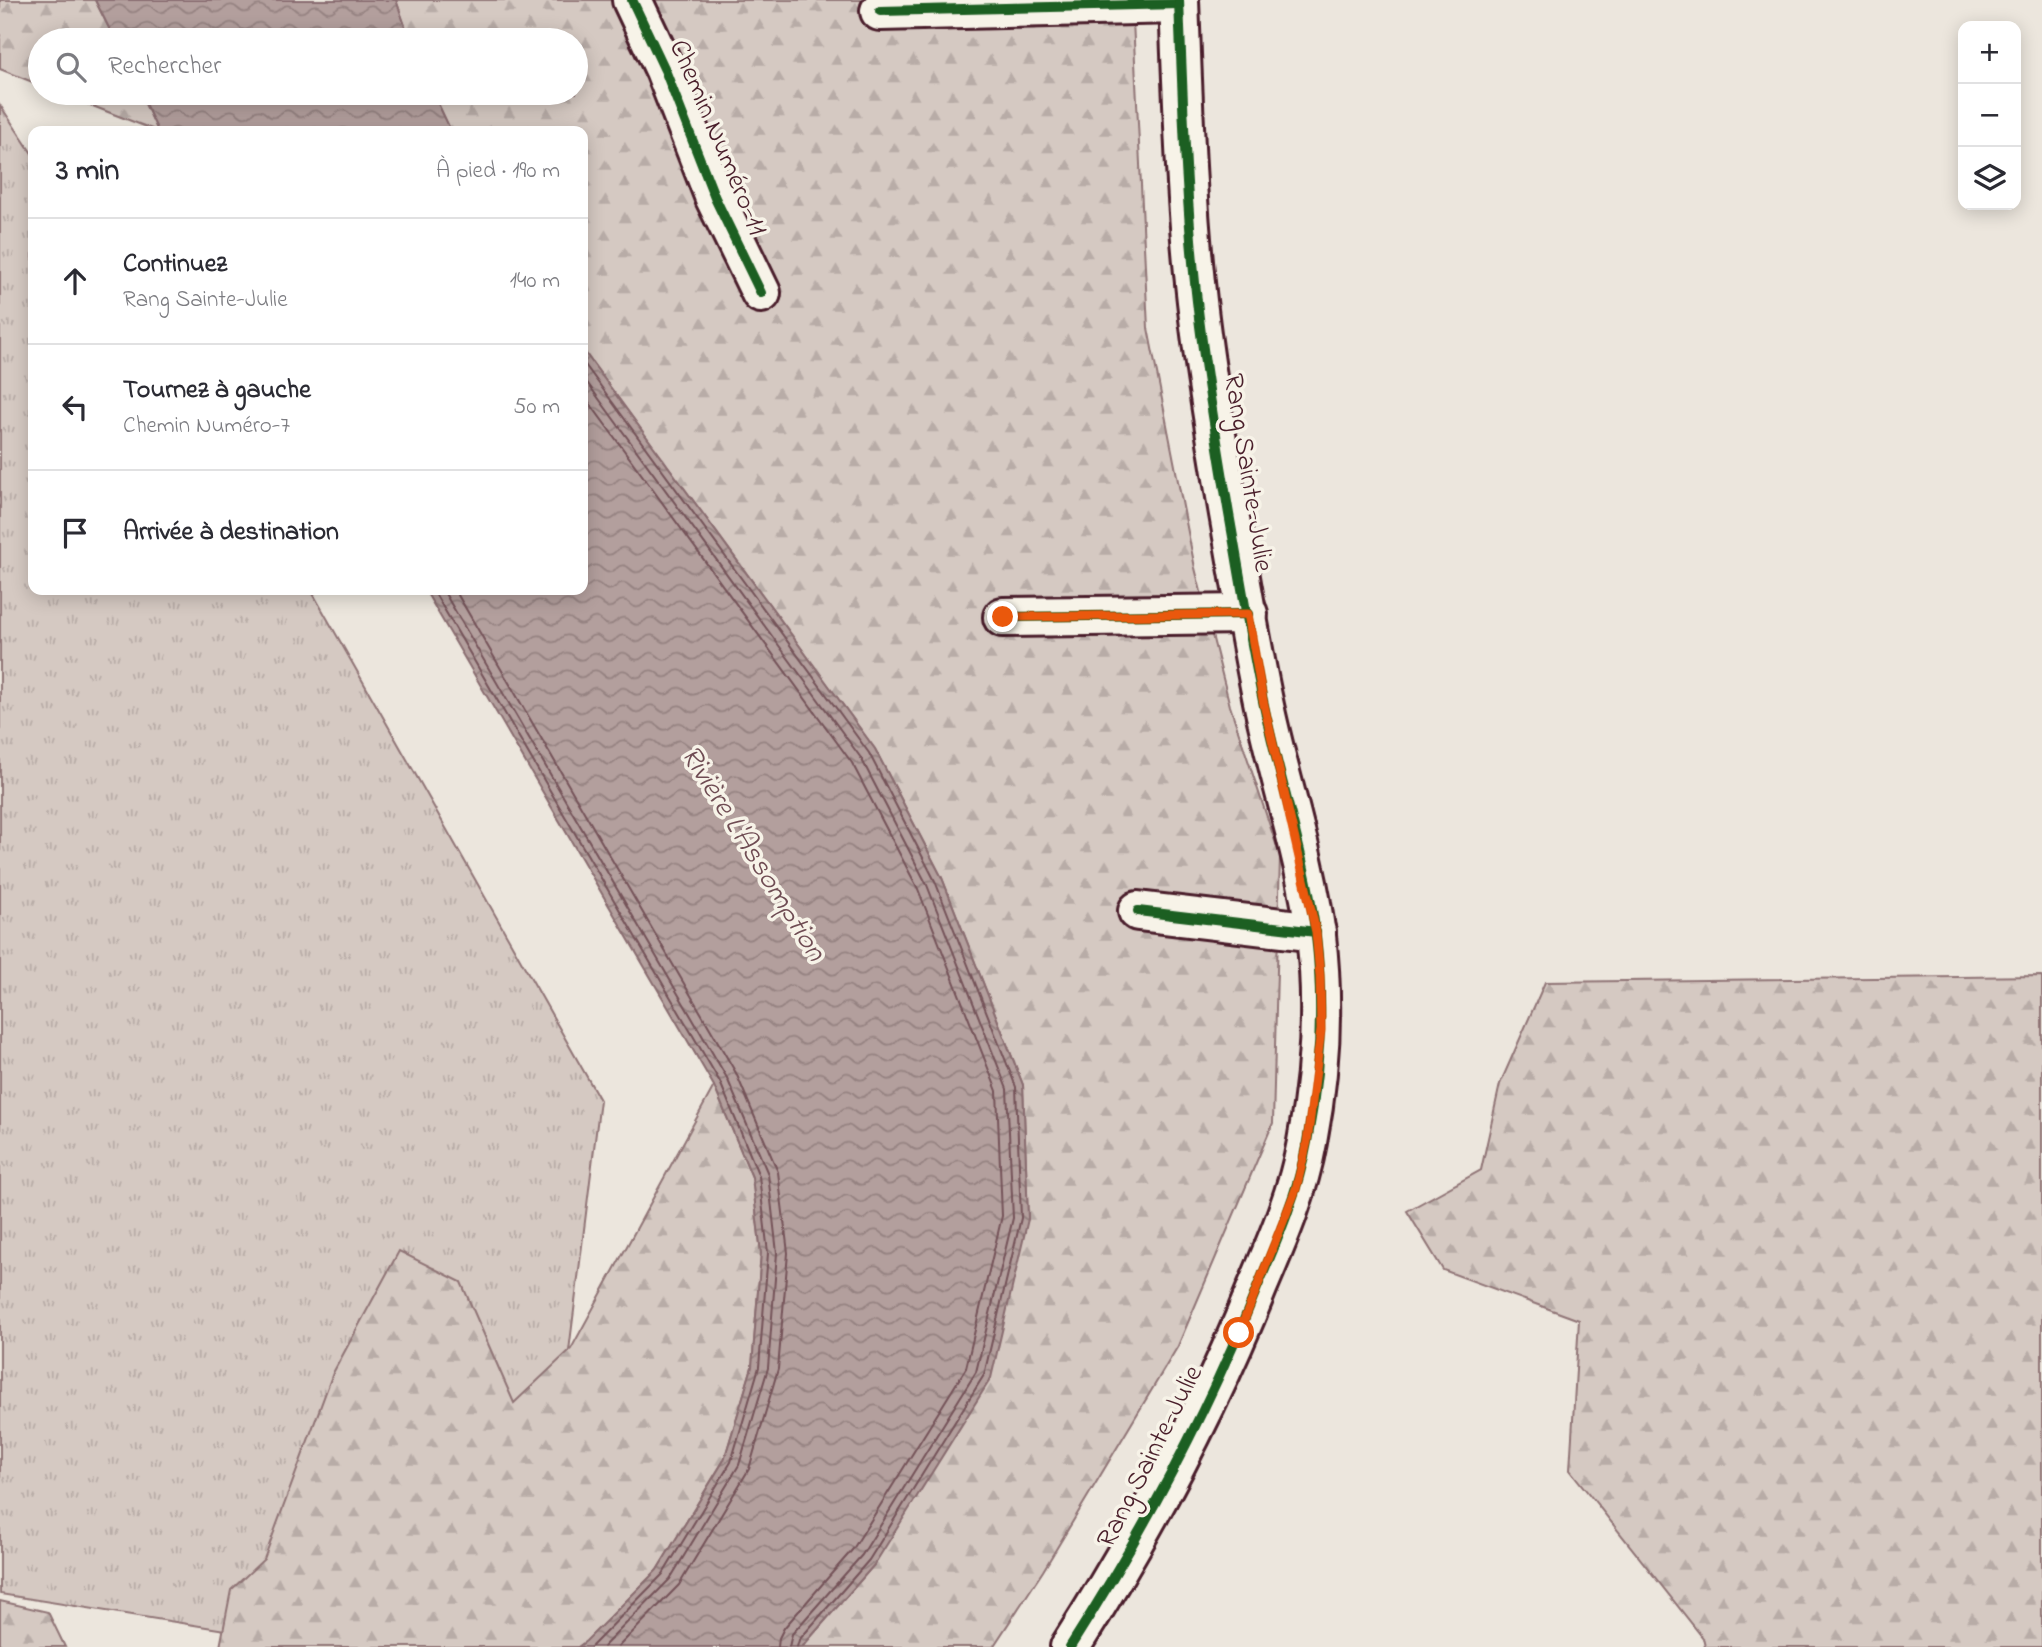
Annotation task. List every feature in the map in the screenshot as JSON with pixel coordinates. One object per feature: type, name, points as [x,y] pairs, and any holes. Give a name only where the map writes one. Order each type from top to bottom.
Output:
[{"type":"street","name":"Chemin Numéro-11","points":[[632,0],[665,70],[715,198],[761,293]]},
{"type":"street","points":[[880,11],[1179,2]]},
{"type":"street","name":"Rang Sainte-Julie","points":[[1070,1647],[1114,1578],[1239,1333],[1296,1189],[1307,1142],[1321,1030],[1316,932],[1263,700],[1219,453],[1199,316],[1179,2]]},
{"type":"street","points":[[1003,617],[1248,614]]},
{"type":"street","points":[[1138,911],[1316,932]]},
{"type":"green space","points":[[0,0],[95,0],[109,28],[28,28],[28,80],[0,69]]},
{"type":"green space","points":[[396,0],[1132,0],[1148,328],[1195,568],[1230,706],[1280,856],[1273,1123],[1178,1346],[1043,1571],[993,1647],[802,1647],[874,1565],[1028,1219],[1023,1085],[942,878],[875,749],[588,357],[588,126],[449,126],[439,105],[588,105],[588,28],[406,28]]},
{"type":"green space","points":[[0,105],[28,147],[28,595],[314,595],[600,1100],[556,1456],[281,1639],[0,1594]]},
{"type":"green space","points":[[90,105],[146,105],[156,126],[144,126]]},
{"type":"green space","points":[[2042,976],[2042,1647],[1705,1647],[1703,1638],[1570,1470],[1579,1320],[1443,1270],[1407,1211],[1481,1170],[1500,1084],[1545,982]]},
{"type":"green space","points":[[714,1086],[752,1177],[761,1253],[752,1367],[724,1460],[657,1570],[578,1647],[220,1647],[231,1590],[264,1559],[333,1373],[399,1251],[461,1282],[514,1403],[571,1349]]},
{"type":"green space","points":[[0,1601],[48,1612],[65,1647],[0,1647]]},
{"type":"water","points":[[95,0],[396,0],[406,28],[109,28]]},
{"type":"water","points":[[146,105],[439,105],[449,126],[156,126]]},
{"type":"water","name":"Rivière L'Assomption","points":[[588,357],[875,749],[942,878],[1023,1085],[1028,1219],[991,1378],[874,1565],[802,1647],[578,1647],[657,1570],[724,1460],[752,1367],[761,1253],[752,1177],[714,1086],[428,595],[588,595]]},
{"type":"cycle path","points":[[632,0],[665,70],[715,198],[761,293]]},
{"type":"cycle path","points":[[1070,1647],[1148,1517],[1195,1427],[1238,1335],[1279,1235],[1298,1180],[1318,1065],[1320,987],[1312,906],[1258,678],[1202,343],[1188,199],[1179,0]]},
{"type":"cycle path","points":[[880,11],[1179,4]]},
{"type":"cycle path","points":[[1003,617],[1248,614]]},
{"type":"cycle path","points":[[1138,911],[1316,932]]},
{"type":"route","points":[[1003,617],[1248,614],[1263,700],[1316,932],[1321,1030],[1307,1142],[1296,1189],[1239,1333]]}]
